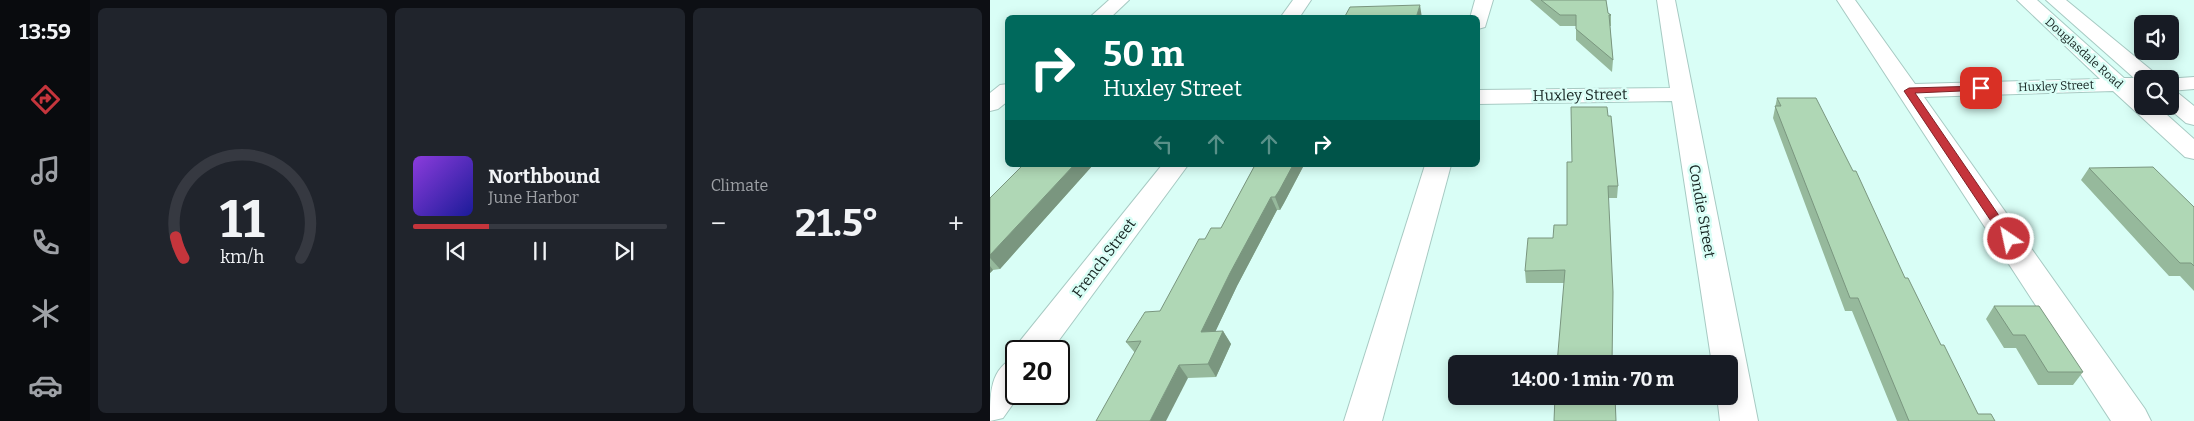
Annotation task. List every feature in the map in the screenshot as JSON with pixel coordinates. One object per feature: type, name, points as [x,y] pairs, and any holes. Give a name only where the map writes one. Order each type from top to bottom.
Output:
[{"type":"street","points":[[1102,15],[1120,0]]},
{"type":"street","points":[[1291,15],[1302,0]]},
{"type":"street","points":[[1480,15],[1484,0]]},
{"type":"street","name":"Condie Street","points":[[1666,0],[1739,421]]},
{"type":"street","points":[[1846,0],[2132,421]]},
{"type":"street","name":"Douglasdale Road","points":[[2026,0],[2134,98]]},
{"type":"street","name":"Douglasdale Road","points":[[2055,0],[2137,70]]},
{"type":"street","points":[[2179,84],[2194,83]]},
{"type":"street","name":"Huxley Street","points":[[1909,91],[2134,84]]},
{"type":"street","name":"Huxley Street","points":[[1480,97],[1682,94]]},
{"type":"street","points":[[2179,106],[2194,118]]},
{"type":"street","name":"Douglasdale Road","points":[[2153,115],[2194,152]]},
{"type":"street","name":"French Street","points":[[1040,340],[1173,167]]},
{"type":"street","points":[[1363,421],[1437,167]]},
{"type":"street","points":[[990,407],[1005,387]]},
{"type":"building","points":[[1541,0],[1606,0],[1608,13],[1611,15],[1609,15],[1613,60],[1576,29],[1576,15],[1560,15]]},
{"type":"building","points":[[1420,5],[1417,15],[1346,15],[1350,7]]},
{"type":"building","points":[[1777,98],[1816,98],[1853,171],[1856,171],[1905,278],[1908,278],[1941,345],[1944,345],[1978,414],[1991,414],[1995,421],[1909,421],[1858,298],[1850,298],[1775,106],[1781,106]]},
{"type":"building","points":[[1571,107],[1607,107],[1608,116],[1611,116],[1618,186],[1608,186],[1613,292],[1612,355],[1558,355],[1565,270],[1525,271],[1528,238],[1553,238],[1554,225],[1567,225],[1567,162],[1572,162]]},
{"type":"building","points":[[1021,167],[1072,167],[990,255],[990,198]]},
{"type":"building","points":[[1254,167],[1292,167],[1275,197],[1271,197],[1201,332],[1223,331],[1208,364],[1179,365],[1150,421],[1096,421],[1141,341],[1126,342],[1145,312],[1160,311],[1199,239],[1205,239],[1211,228],[1221,228]]},
{"type":"building","points":[[2153,167],[2194,207],[2194,266],[2191,263],[2180,263],[2089,168]]},
{"type":"building","points":[[1994,306],[2039,306],[2083,372],[2048,372],[2025,335],[2013,335]]},
{"type":"building","points":[[1555,405],[1615,405],[1616,421],[1554,421]]},
{"type":"route","points":[[1981,88],[1909,91],[2009,239]]}]
